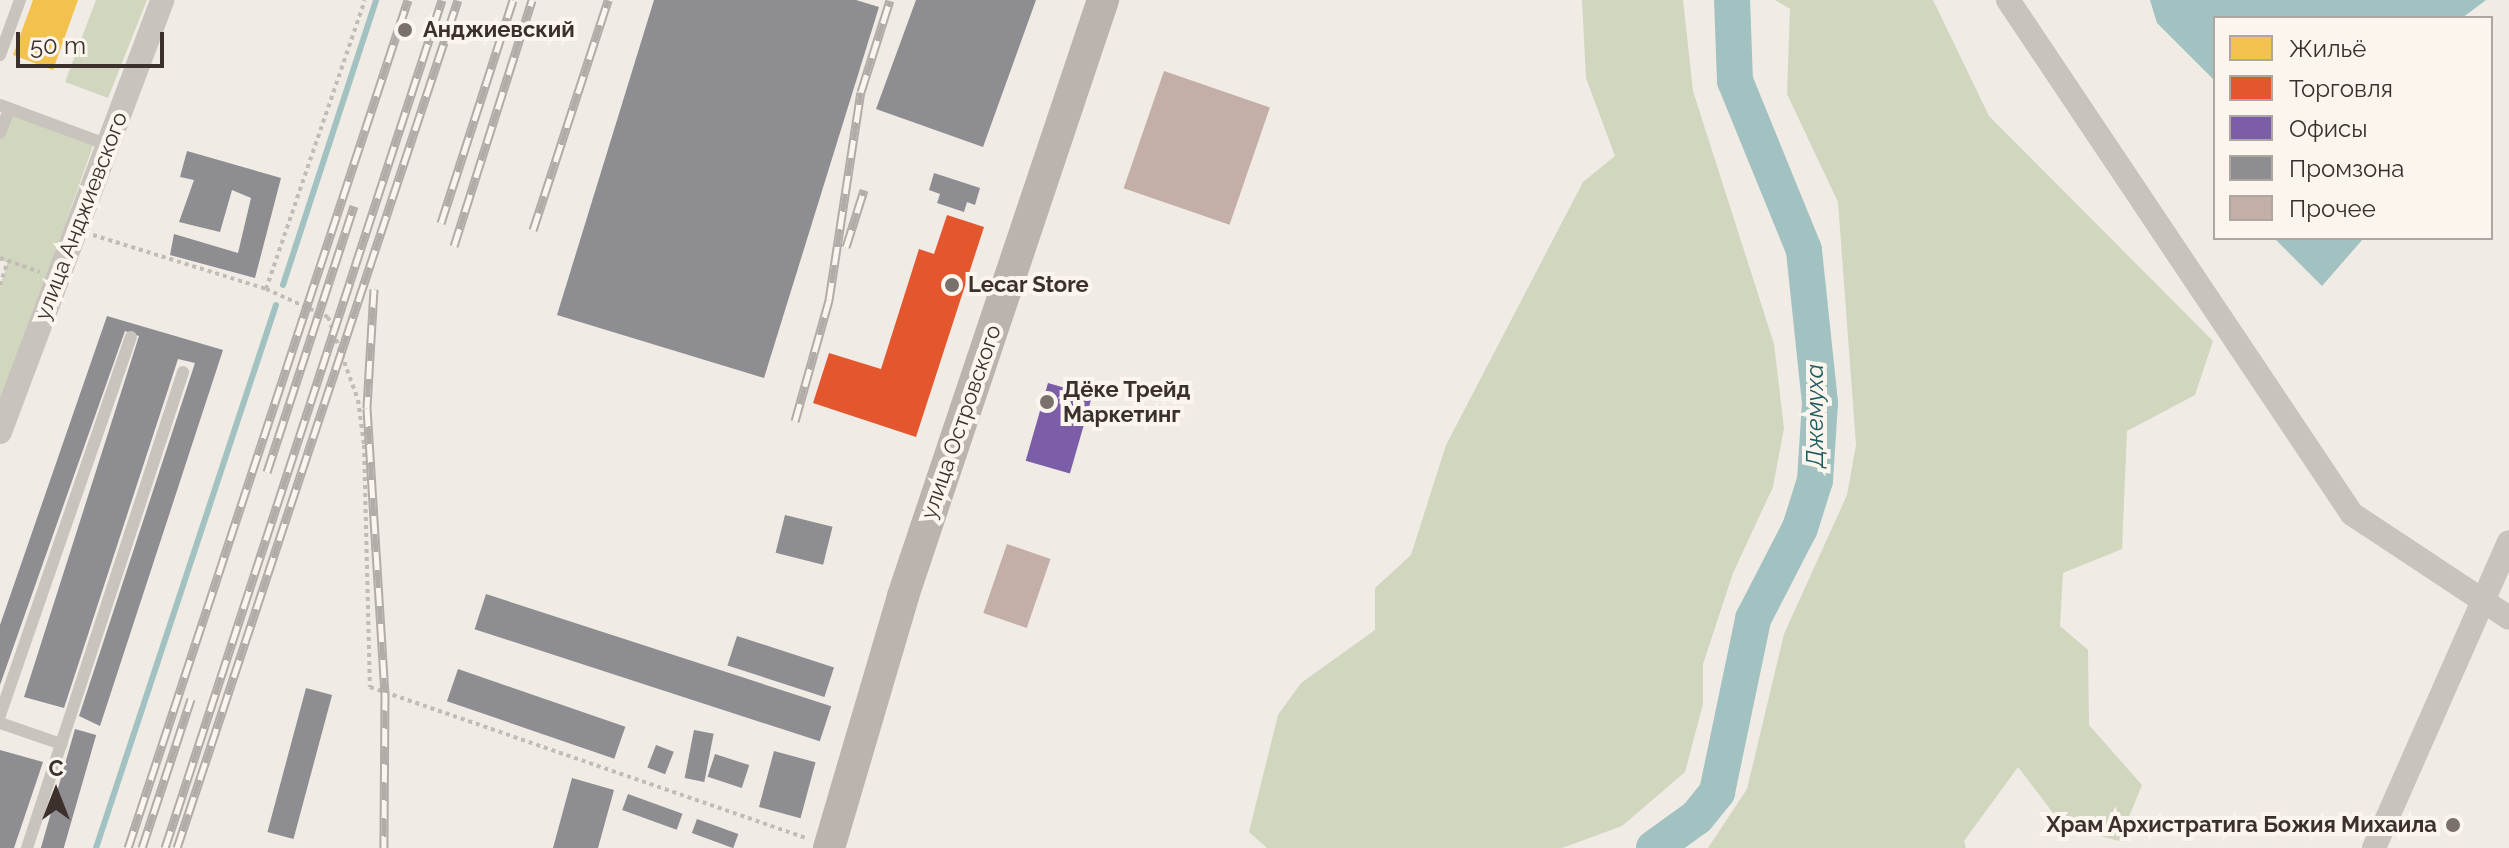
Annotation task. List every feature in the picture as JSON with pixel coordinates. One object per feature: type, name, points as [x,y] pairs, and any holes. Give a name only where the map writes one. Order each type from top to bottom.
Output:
[{"type":"street","name":"улица Анджиевского","points":[[0,432],[162,0]]},
{"type":"street","name":"улица Островского","points":[[829,847],[903,596],[1103,0]]},
{"type":"street","points":[[2008,0],[2352,514],[2509,618]]},
{"type":"street","points":[[2374,848],[2509,542]]},
{"type":"lane","points":[[0,55],[20,0]]},
{"type":"lane","points":[[0,133],[4,107],[108,145]]},
{"type":"lane","points":[[0,715],[131,337]]},
{"type":"lane","points":[[27,848],[183,372]]},
{"type":"lane","points":[[0,723],[61,744]]},
{"type":"path","points":[[266,289],[365,0]]},
{"type":"path","points":[[76,230],[266,289],[328,317],[358,400],[370,687],[829,847]]},
{"type":"path","points":[[0,258],[58,278]]},
{"type":"path","points":[[0,285],[8,261]]},
{"type":"green space","points":[[96,0],[147,0],[108,98],[65,82]]},
{"type":"green space","points":[[1582,0],[1683,0],[1693,91],[1774,344],[1784,428],[1773,487],[1733,573],[1703,664],[1703,704],[1685,772],[1622,826],[1562,848],[1267,848],[1249,832],[1278,715],[1301,683],[1375,630],[1375,588],[1411,555],[1446,445],[1583,182],[1615,156],[1586,78]]},
{"type":"green space","points":[[1775,0],[1933,0],[1989,116],[2213,341],[2195,395],[2127,431],[2122,549],[2063,573],[2060,626],[2088,650],[2089,725],[2142,785],[2119,841],[2063,826],[2018,767],[1964,841],[1966,848],[1708,848],[1747,789],[1784,634],[1847,495],[1856,445],[1838,202],[1787,94],[1790,9]]},
{"type":"green space","points":[[9,109],[95,140],[0,408],[0,285],[8,261],[0,261],[0,133]]},
{"type":"water","points":[[2150,0],[2486,0],[2465,16],[2213,16],[2213,79],[2157,23]]},
{"type":"water","points":[[2276,240],[2362,240],[2322,286]]},
{"type":"building: Жильё","points":[[33,0],[78,0],[53,70],[13,55]]},
{"type":"building: Торговля","points":[[947,215],[984,227],[916,437],[813,403],[829,353],[881,369],[919,249],[934,254]]},
{"type":"building: Офисы","points":[[1048,383],[1092,396],[1070,474],[1026,461]]},
{"type":"building: Промзона","points":[[654,0],[856,0],[879,7],[764,378],[557,315]]},
{"type":"building: Промзона","points":[[916,0],[1036,0],[983,147],[876,109]]},
{"type":"building: Промзона","points":[[187,151],[281,178],[255,278],[170,255],[174,234],[238,253],[251,198],[232,190],[220,232],[179,222],[194,180],[180,177]]},
{"type":"building: Промзона","points":[[934,173],[980,188],[975,205],[967,202],[964,212],[937,203],[940,194],[929,190]]},
{"type":"building: Промзона","points":[[107,316],[223,350],[100,726],[79,716],[195,363],[178,359],[64,708],[24,697],[139,336],[125,331],[0,685],[0,625]]},
{"type":"building: Промзона","points":[[785,515],[833,527],[823,565],[776,553]]},
{"type":"building: Промзона","points":[[486,594],[831,706],[820,741],[475,629]]},
{"type":"building: Промзона","points":[[737,636],[834,668],[824,697],[727,665]]},
{"type":"building: Промзона","points":[[458,669],[625,727],[614,759],[447,701]]},
{"type":"building: Промзона","points":[[306,688],[332,695],[294,839],[267,832]]},
{"type":"building: Промзона","points":[[75,729],[96,735],[64,848],[41,848]]},
{"type":"building: Промзона","points":[[694,730],[714,734],[704,782],[685,778]]},
{"type":"building: Промзона","points":[[656,745],[674,752],[665,774],[647,767]]},
{"type":"building: Промзона","points":[[0,750],[43,762],[14,848],[0,848]]},
{"type":"building: Промзона","points":[[774,751],[816,762],[801,818],[759,807]]},
{"type":"building: Промзона","points":[[715,754],[749,765],[742,788],[708,777]]},
{"type":"building: Промзона","points":[[572,778],[614,790],[598,848],[553,848]]},
{"type":"building: Промзона","points":[[628,794],[683,814],[677,830],[622,810]]},
{"type":"building: Промзона","points":[[697,819],[738,834],[733,848],[692,833]]},
{"type":"building: Прочее","points":[[1164,71],[1270,107],[1230,225],[1124,188]]},
{"type":"building: Прочее","points":[[1007,544],[1050,559],[1027,628],[983,613]]},
{"type":"waterway","points":[[283,285],[376,0]]},
{"type":"waterway","name":"Джемуха","points":[[1654,848],[1697,817],[1717,792],[1753,619],[1800,528],[1815,480],[1820,403],[1804,250],[1735,81],[1732,0]]},
{"type":"waterway","points":[[96,848],[276,305]]},
{"type":"railway","points":[[128,848],[408,0]]},
{"type":"railway","points":[[165,848],[442,0]]},
{"type":"railway","points":[[177,848],[458,0]]},
{"type":"railway","points":[[441,223],[513,0]]},
{"type":"railway","points":[[454,246],[532,0]]},
{"type":"railway","points":[[533,230],[608,0]]},
{"type":"railway","points":[[795,421],[829,300],[861,92],[890,0]]},
{"type":"railway","points":[[846,247],[864,190]]},
{"type":"railway","points":[[267,472],[354,206]]},
{"type":"railway","points":[[374,289],[367,408],[385,692],[384,848]]},
{"type":"railway","points":[[142,848],[191,699]]},
{"type":"place","name":"Анджиевский","points":[[405,30]]},
{"type":"place","name":"Lecar Store","points":[[952,285]]},
{"type":"place","name":"Дёке Трейд Маркетинг","points":[[1047,402]]},
{"type":"place","name":"Храм Архистратига Божия Михаила","points":[[2453,825]]}]
